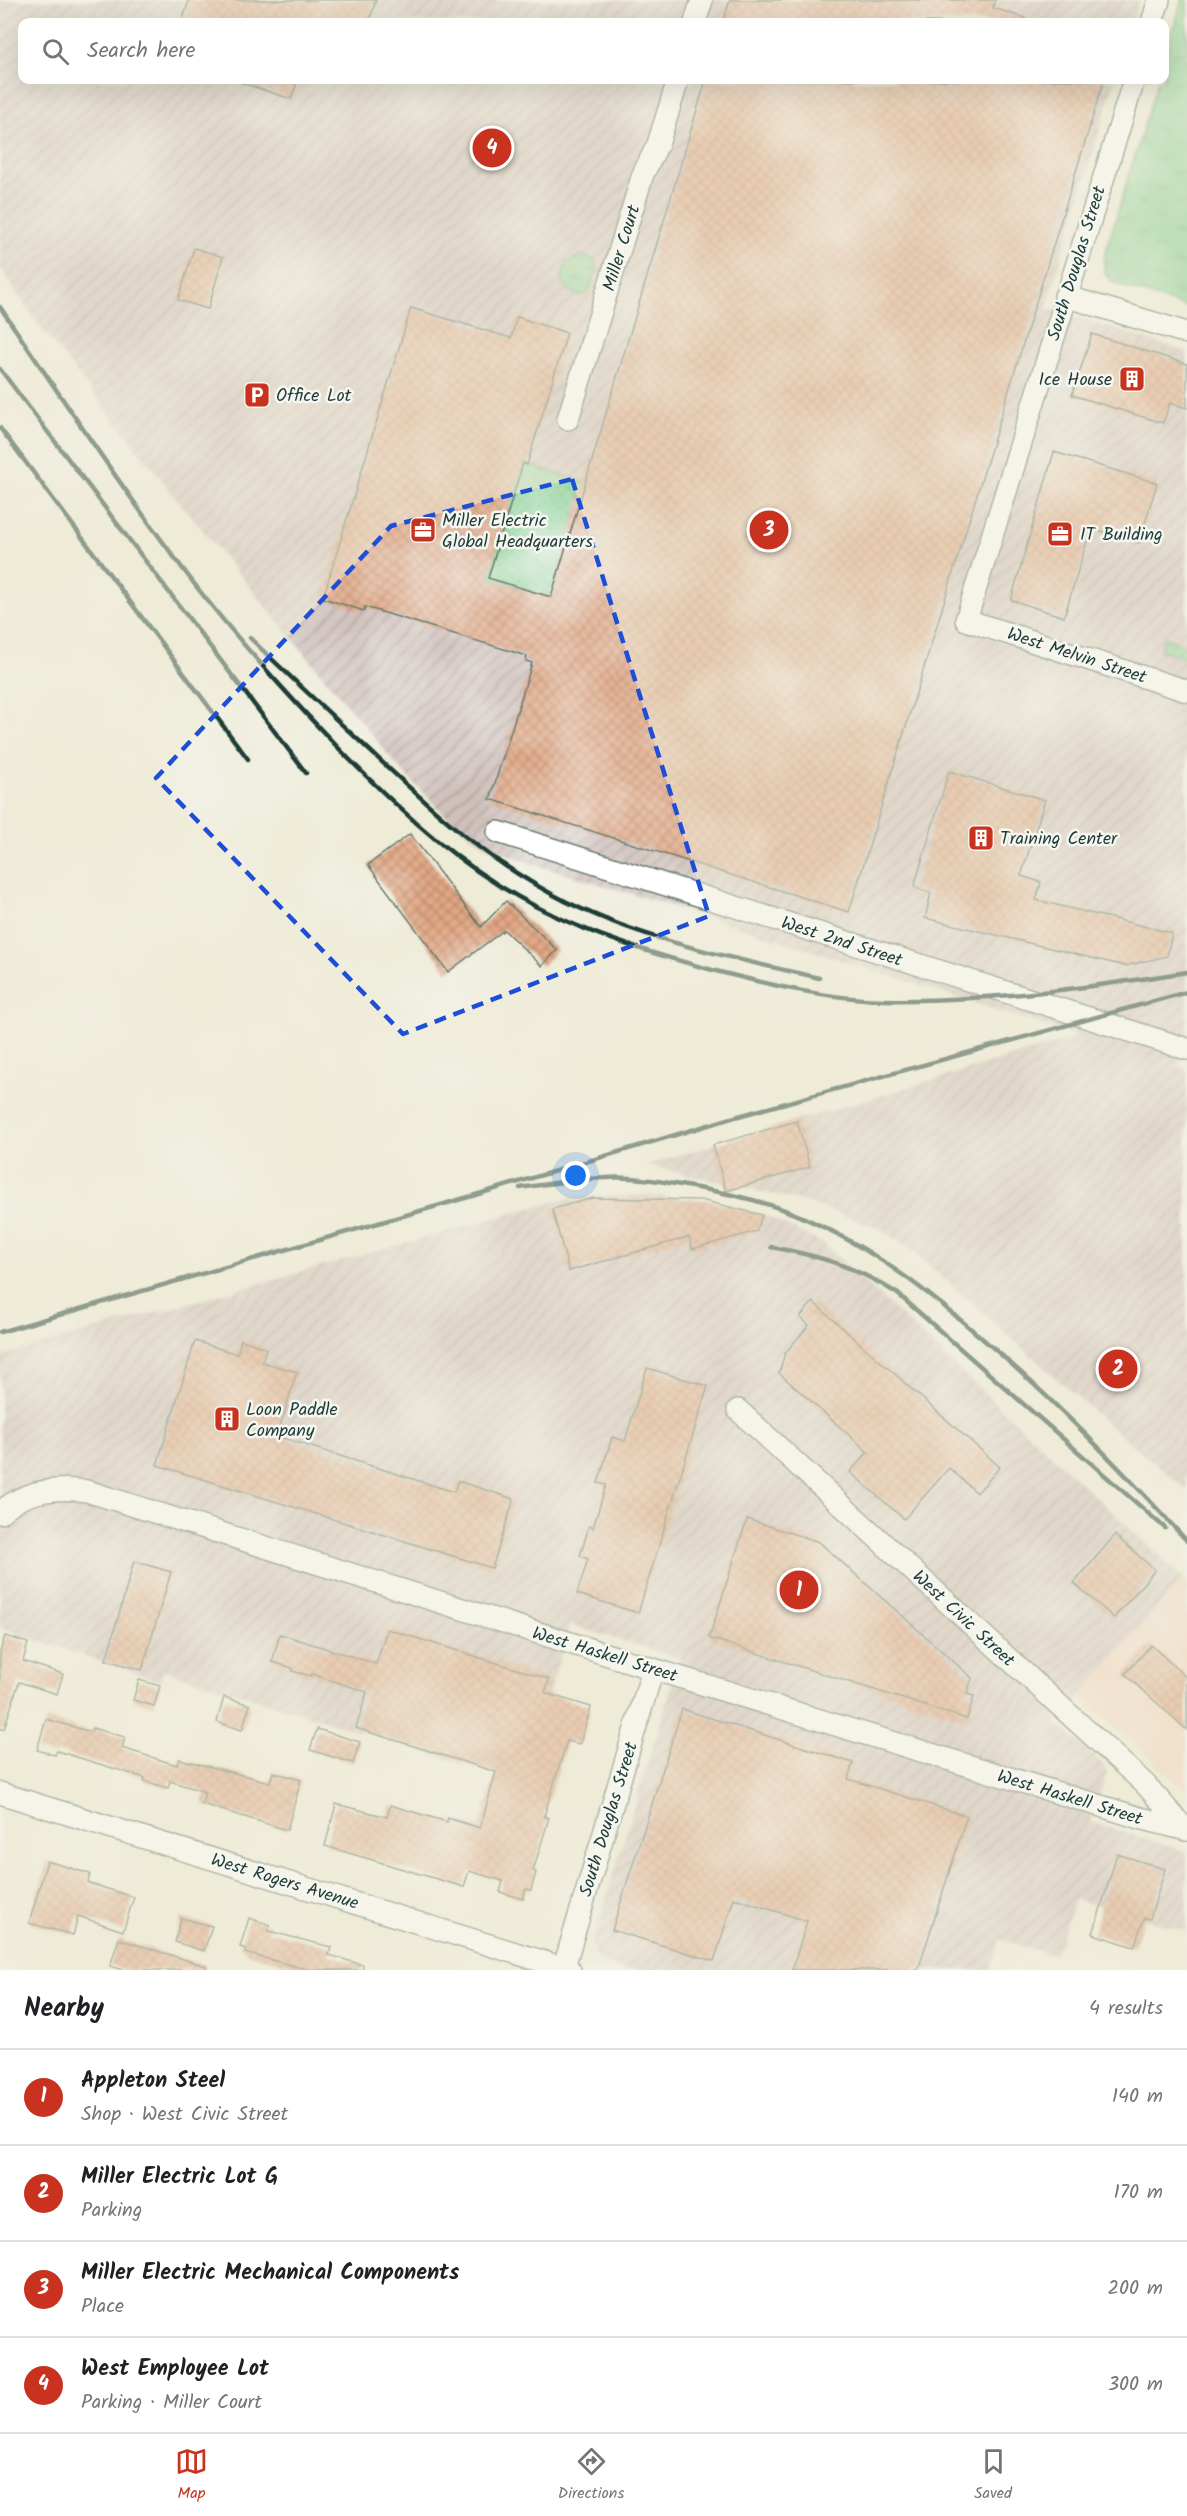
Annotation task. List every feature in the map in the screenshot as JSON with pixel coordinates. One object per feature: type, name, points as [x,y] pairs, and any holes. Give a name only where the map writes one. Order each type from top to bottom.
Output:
[{"type":"street","points":[[696,18],[702,0]]},
{"type":"street","points":[[1153,18],[1159,0]]},
{"type":"street","name":"Miller Court","points":[[568,419],[644,174],[658,144],[677,84]]},
{"type":"street","name":"South Douglas Street","points":[[966,620],[1133,84]]},
{"type":"street","points":[[1065,296],[1187,333]]},
{"type":"street","name":"West Melvin Street","points":[[966,620],[1187,691]]},
{"type":"street","name":"West 2nd Street","points":[[498,832],[1187,1050]]},
{"type":"street","name":"West Civic Street","points":[[738,1410],[1145,1784],[1186,1830]]},
{"type":"street","name":"West Haskell Street","points":[[0,1513],[24,1497],[52,1489],[87,1491],[653,1669],[1140,1818],[1186,1830]]},
{"type":"street","name":"South Douglas Street","points":[[566,1969],[653,1669]]},
{"type":"street","name":"West Rogers Avenue","points":[[0,1793],[566,1969]]},
{"type":"highlighted area","points":[[572,479],[709,916],[403,1034],[156,778],[391,526]]},
{"type":"shaded area","points":[[0,0],[1139,0],[1134,18],[18,18],[18,84],[1114,84],[1046,308],[1187,352],[1187,1035],[1178,1067],[1187,1070],[1187,1490],[1110,1426],[912,1250],[882,1230],[810,1203],[645,1165],[1079,1037],[714,919],[524,861],[488,847],[451,821],[401,770],[171,492],[35,320],[0,267]]},
{"type":"shaded area","points":[[646,1195],[711,1200],[764,1215],[823,1243],[1183,1578],[1056,1723],[1102,1763],[1107,1773],[1091,1822],[1187,1852],[1187,1932],[1075,1899],[1055,1956],[1000,1939],[990,1970],[624,1970],[608,1965],[595,1957],[592,1944],[680,1658],[570,1625],[521,1782],[164,1670],[160,1681],[0,1628],[0,1356],[570,1197]]},
{"type":"shaded area","points":[[1183,1578],[1187,1583],[1187,1792],[1079,1696]]},
{"type":"green space","points":[[1182,0],[1187,0],[1187,307],[1118,285],[1109,279],[1104,264],[1105,253],[1157,84],[1169,84],[1169,44]]},
{"type":"green space","points":[[581,255],[594,260],[597,269],[588,293],[580,296],[569,291],[561,280],[566,263]]},
{"type":"green space","points":[[523,463],[586,483],[551,597],[488,578]]},
{"type":"green space","points":[[1164,638],[1187,646],[1187,658],[1160,650]]},
{"type":"building","points":[[189,0],[376,0],[370,18],[183,18]]},
{"type":"building","points":[[730,0],[995,0],[993,8],[1025,18],[724,18]]},
{"type":"building","points":[[245,84],[297,84],[291,99]]},
{"type":"building","points":[[705,84],[1103,84],[849,912],[490,799],[532,663],[526,661],[527,656],[365,607],[364,611],[323,598],[411,308],[511,338],[517,317],[567,333],[527,465],[523,463],[488,578],[551,597]]},
{"type":"building","points":[[194,248],[223,257],[208,309],[178,300]]},
{"type":"building","name":"Ice House","points":[[1092,334],[1187,364],[1187,408],[1170,403],[1163,423],[1072,395]]},
{"type":"building","name":"IT Building","points":[[1054,452],[1157,483],[1139,543],[1091,528],[1064,617],[1011,600]]},
{"type":"building","name":"Training Center","points":[[949,771],[1045,800],[1021,876],[1041,882],[1036,900],[1172,933],[1167,956],[1125,966],[925,918],[931,893],[914,887]]},
{"type":"building","points":[[410,834],[481,927],[506,901],[557,950],[542,966],[504,930],[448,972],[368,865]]},
{"type":"building","points":[[797,1121],[810,1167],[726,1191],[713,1145]]},
{"type":"building","points":[[593,1198],[701,1200],[762,1215],[757,1231],[692,1249],[689,1237],[569,1271],[552,1209]]},
{"type":"building","points":[[813,1302],[1000,1467],[977,1493],[949,1468],[904,1519],[850,1472],[868,1452],[779,1373],[785,1353],[809,1325],[800,1317]]},
{"type":"building","points":[[241,1340],[266,1348],[262,1362],[297,1372],[277,1436],[454,1492],[458,1481],[514,1499],[492,1568],[157,1465],[195,1341],[237,1354]]},
{"type":"building","points":[[647,1368],[708,1386],[638,1613],[577,1594],[588,1559],[580,1556],[589,1526],[593,1528],[606,1485],[598,1483],[612,1437],[625,1441]]},
{"type":"building","points":[[747,1519],[819,1542],[972,1678],[967,1694],[974,1696],[967,1719],[709,1638]]},
{"type":"building","points":[[1115,1535],[1155,1570],[1114,1618],[1074,1583]]},
{"type":"building","points":[[134,1561],[171,1572],[142,1670],[106,1660]]},
{"type":"building","points":[[387,1629],[549,1679],[545,1693],[591,1707],[580,1744],[567,1741],[544,1816],[549,1818],[533,1871],[536,1872],[531,1890],[526,1889],[523,1899],[500,1892],[503,1881],[469,1871],[464,1887],[325,1846],[336,1804],[387,1817],[390,1805],[447,1822],[448,1818],[480,1828],[496,1772],[356,1728],[367,1692],[312,1674],[311,1676],[292,1671],[293,1668],[272,1662],[280,1634],[376,1664]]},
{"type":"building","points":[[5,1636],[28,1643],[23,1661],[63,1674],[57,1694],[19,1682],[4,1729],[0,1729],[0,1652]]},
{"type":"building","points":[[1151,1645],[1187,1678],[1187,1730],[1125,1674]]},
{"type":"building","points":[[139,1680],[160,1686],[154,1706],[133,1700]]},
{"type":"building","points":[[224,1697],[250,1705],[242,1730],[217,1722]]},
{"type":"building","points":[[682,1709],[853,1763],[848,1779],[967,1816],[918,1970],[792,1970],[807,1921],[734,1898],[714,1961],[612,1930]]},
{"type":"building","points":[[46,1719],[91,1732],[92,1728],[125,1737],[122,1748],[177,1765],[179,1759],[270,1782],[273,1772],[301,1780],[287,1830],[202,1804],[205,1792],[170,1781],[168,1788],[144,1781],[145,1778],[57,1751],[55,1755],[37,1750]]},
{"type":"building","points":[[317,1729],[360,1742],[353,1763],[310,1750]]},
{"type":"building","points":[[1117,1854],[1165,1869],[1150,1919],[1144,1918],[1134,1947],[1093,1934]]},
{"type":"building","points":[[47,1861],[90,1874],[88,1883],[134,1897],[123,1931],[78,1916],[73,1935],[29,1923]]},
{"type":"building","points":[[181,1918],[212,1926],[204,1951],[175,1942]]},
{"type":"building","points":[[249,1918],[270,1925],[268,1931],[331,1947],[329,1955],[363,1965],[363,1970],[309,1970],[245,1953],[246,1949],[240,1947]]},
{"type":"building","points":[[119,1939],[206,1966],[205,1970],[124,1970],[110,1966]]},
{"type":"railway","points":[[0,307],[159,537],[242,643],[349,759],[414,821],[484,875],[535,906],[601,935],[647,951],[757,981],[841,997],[884,1000],[960,999],[1074,988],[1187,972]]},
{"type":"railway","points":[[0,369],[306,773]]},
{"type":"railway","points":[[0,428],[248,759]]},
{"type":"railway","points":[[250,638],[414,792],[460,832],[510,869],[538,886],[567,902],[628,928],[690,947],[819,978]]},
{"type":"railway","points":[[0,1332],[472,1196],[735,1117],[1187,992]]},
{"type":"railway","points":[[520,1188],[594,1179],[625,1178],[656,1181],[757,1201],[807,1219],[833,1232],[859,1246],[908,1279],[1005,1358],[1085,1434],[1187,1541]]},
{"type":"railway","points":[[771,1247],[837,1263],[867,1276],[898,1294],[1165,1528]]},
{"type":"place","name":"West Employee Lot","points":[[492,148]]},
{"type":"place","name":"Ice House","points":[[1132,379]]},
{"type":"place","name":"Office Lot","points":[[257,395]]},
{"type":"place","name":"Miller Electric Global Headquarters","points":[[423,530]]},
{"type":"place","name":"Miller Electric Mechanical Components","points":[[769,530]]},
{"type":"place","name":"IT Building","points":[[1060,534]]},
{"type":"place","name":"Training Center","points":[[981,838]]},
{"type":"place","name":"Miller Electric Lot G","points":[[1118,1369]]},
{"type":"place","name":"Loon Paddle Company","points":[[227,1419]]},
{"type":"place","name":"Appleton Steel","points":[[799,1590]]}]
